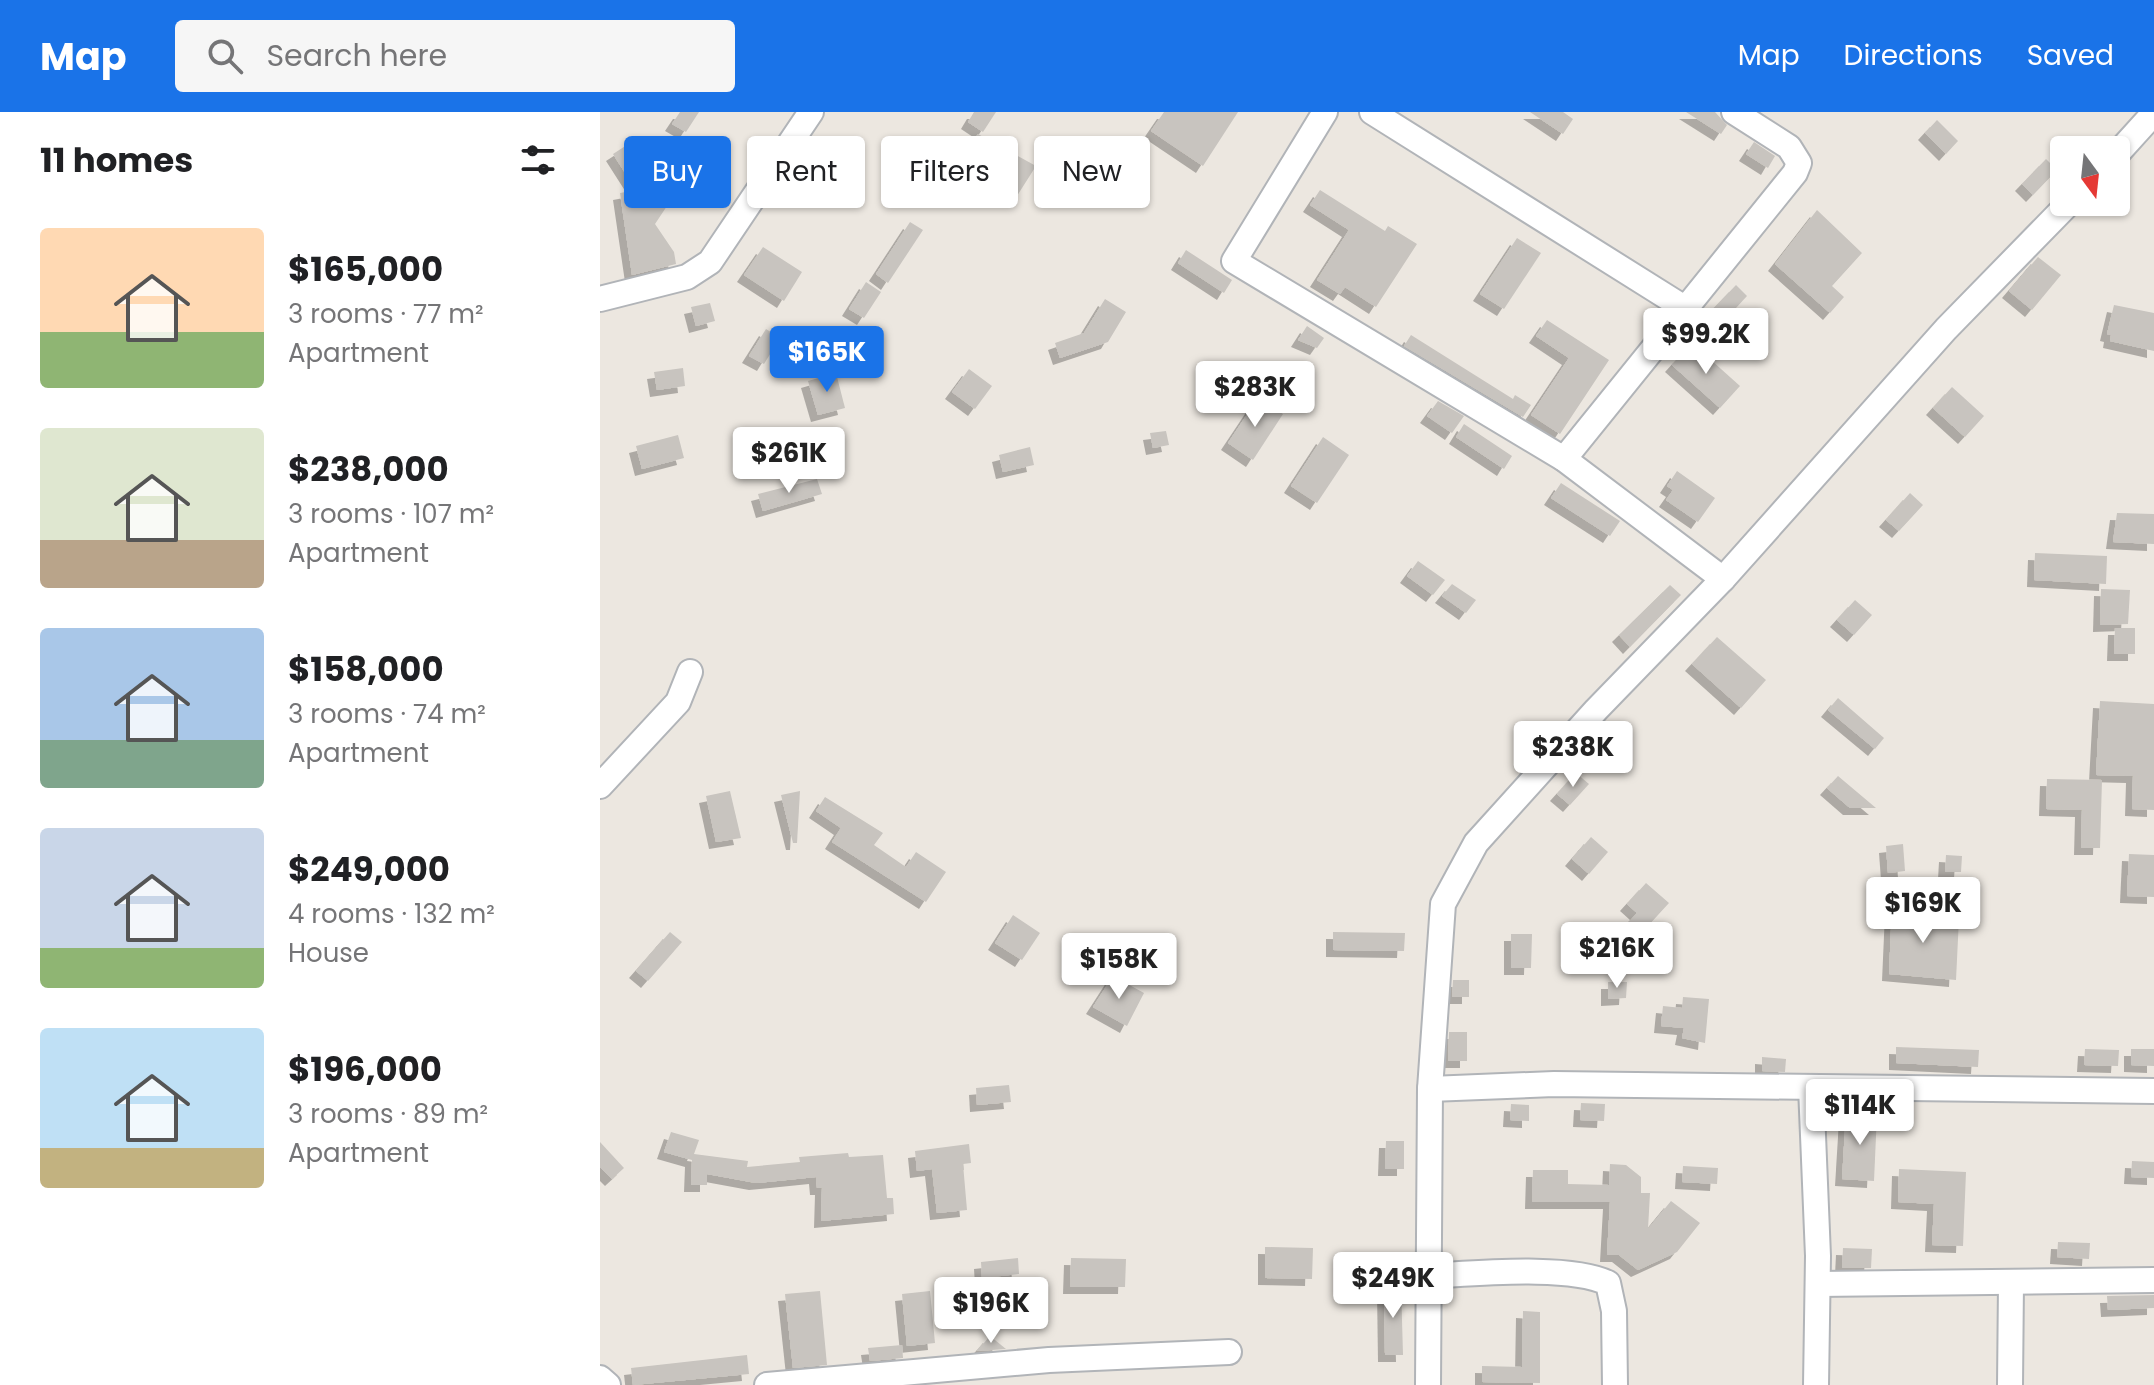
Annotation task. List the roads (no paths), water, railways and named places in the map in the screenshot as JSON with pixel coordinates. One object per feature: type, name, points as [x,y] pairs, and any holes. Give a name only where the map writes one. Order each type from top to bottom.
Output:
[{"type":"street","points":[[600,299],[687,277],[710,262],[811,112]]},
{"type":"street","points":[[1325,112],[1234,261],[1564,459],[1723,579]]},
{"type":"street","points":[[1372,112],[1686,309]]},
{"type":"street","points":[[1564,459],[1795,173],[1799,163],[1789,147],[1734,112]]},
{"type":"street","points":[[2130,140],[2154,113]]},
{"type":"street","points":[[1428,1385],[1430,1089],[1443,904],[1476,843],[1596,710],[1723,579],[1946,329],[2056,216]]},
{"type":"street","points":[[600,786],[678,702],[690,672]]},
{"type":"street","points":[[1430,1089],[1554,1084],[2154,1091]]},
{"type":"street","points":[[1811,1087],[1818,1284],[1816,1385]]},
{"type":"street","points":[[1427,1276],[1561,1273],[1595,1277],[1608,1283],[1614,1311],[1615,1385]]},
{"type":"street","points":[[1818,1284],[2154,1280]]},
{"type":"street","points":[[2010,1385],[2011,1283]]},
{"type":"street","points":[[767,1385],[1049,1360],[1229,1352]]},
{"type":"street","points":[[600,1378],[608,1385]]}]
